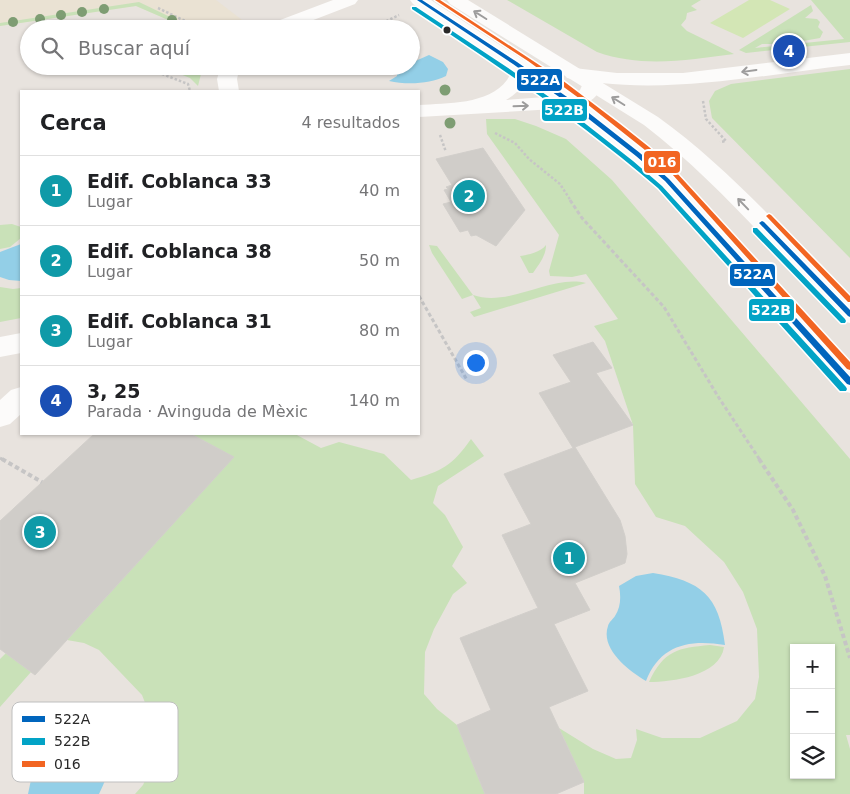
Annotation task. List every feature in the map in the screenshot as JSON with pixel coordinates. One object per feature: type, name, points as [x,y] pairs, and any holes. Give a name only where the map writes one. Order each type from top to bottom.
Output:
[{"type":"main road","points":[[297,20],[349,0]]},
{"type":"main road","points":[[420,0],[522,66],[636,152],[667,180],[850,382]]},
{"type":"main road","points":[[456,0],[651,121],[678,141],[727,188],[850,314]]},
{"type":"main road","points":[[574,74],[618,79],[683,79],[850,59]]},
{"type":"main road","points":[[465,107],[494,98],[511,88],[520,78],[522,66]]},
{"type":"main road","points":[[228,75],[229,90]]},
{"type":"main road","points":[[420,111],[572,102],[591,91],[592,84]]},
{"type":"main road","points":[[0,347],[20,343]]},
{"type":"main road","points":[[0,416],[20,399]]},
{"type":"path","points":[[158,8],[183,20]]},
{"type":"path","points":[[164,75],[188,84],[190,90]]},
{"type":"path","points":[[465,107],[472,127],[489,130],[514,143],[529,159],[560,184],[582,218],[664,307],[719,398],[792,510],[825,576],[850,658]]},
{"type":"path","points":[[420,298],[468,380]]},
{"type":"path","points":[[0,458],[42,482]]},
{"type":"shaded area","points":[[0,0],[216,0],[242,20],[168,20],[136,6],[41,20],[20,20],[20,23],[0,26]]},
{"type":"green space","points":[[507,0],[701,0],[691,6],[697,10],[687,13],[686,19],[681,25],[687,31],[734,54],[665,61],[631,60],[614,57],[597,52]]},
{"type":"green space","points":[[749,0],[770,0],[790,9],[743,38],[710,23]]},
{"type":"green space","points":[[811,0],[850,0],[850,42],[746,53],[739,50],[811,5],[813,11],[805,18],[817,19],[820,22],[818,27],[823,32],[820,38],[786,44],[762,44],[755,48],[844,39]]},
{"type":"green space","points":[[139,2],[176,20],[168,20],[136,6],[41,20],[20,20],[20,23],[0,26],[0,23]]},
{"type":"green space","points":[[850,69],[850,258],[712,118],[709,101],[715,91],[731,84]]},
{"type":"green space","points":[[182,75],[201,75],[198,86],[190,78]]},
{"type":"green space","points":[[486,119],[515,119],[566,139],[612,180],[850,459],[850,735],[846,735],[850,749],[850,794],[584,794],[584,782],[559,728],[593,749],[616,759],[631,758],[637,740],[636,729],[662,738],[700,738],[737,721],[755,699],[759,677],[757,629],[743,592],[724,562],[685,526],[656,517],[635,484],[633,425],[605,341],[594,326],[618,319],[586,274],[572,277],[550,276],[549,271],[559,235],[487,134]]},
{"type":"green space","points":[[12,224],[20,227],[20,239],[10,247],[0,249],[0,225]]},
{"type":"green space","points":[[429,245],[437,246],[473,295],[462,299],[432,253]]},
{"type":"green space","points":[[546,245],[545,253],[540,263],[533,273],[529,273],[520,256],[538,251]]},
{"type":"green space","points":[[573,281],[586,283],[474,317],[470,312],[481,308],[473,295],[487,298],[501,297],[559,283]]},
{"type":"green space","points":[[0,287],[20,288],[20,318],[0,322]]},
{"type":"green space","points":[[193,435],[297,435],[321,448],[339,442],[384,454],[411,480],[431,474],[446,466],[458,456],[471,439],[484,456],[438,486],[433,503],[445,515],[463,547],[452,566],[467,583],[453,594],[434,629],[425,652],[424,694],[437,709],[457,725],[485,794],[135,794],[144,782],[178,782],[178,702],[145,702],[142,695],[99,650],[84,643],[67,640],[233,457]]},
{"type":"green space","points":[[710,645],[724,647],[721,657],[705,671],[682,679],[649,682],[660,663],[666,657],[681,650]]},
{"type":"green space","points":[[6,653],[31,672],[0,707],[0,659]]},
{"type":"water","points":[[429,55],[443,62],[448,69],[446,76],[433,81],[418,83],[389,81],[397,75],[420,75],[420,59]]},
{"type":"water","points":[[20,244],[20,281],[0,277],[0,252]]},
{"type":"water","points":[[653,573],[684,581],[705,593],[718,614],[725,645],[699,643],[677,647],[659,659],[646,681],[624,665],[612,651],[607,635],[609,625],[617,613],[619,605],[619,586],[636,576]]},
{"type":"water","points":[[31,782],[104,782],[99,794],[28,794]]},
{"type":"building","points":[[483,148],[525,210],[496,246],[476,235],[471,236],[468,230],[460,232],[443,204],[451,202],[444,190],[452,185],[436,159]]},
{"type":"building","points":[[593,342],[612,368],[596,373],[633,425],[575,447],[620,520],[625,536],[627,554],[625,563],[575,583],[590,610],[554,624],[588,691],[549,707],[584,782],[556,794],[485,794],[457,725],[491,710],[460,638],[538,608],[502,535],[531,524],[504,474],[573,448],[539,393],[571,382],[553,355]]},
{"type":"building","points":[[93,435],[193,435],[234,457],[35,675],[0,649],[0,521]]},
{"type":"transit line","name":"522A","points":[[419,0],[578,107],[667,180],[850,382]]},
{"type":"transit line","name":"016","points":[[437,0],[560,81],[647,149],[674,173],[850,367]]},
{"type":"transit line","name":"522B","points":[[414,8],[571,115],[660,187],[843,389]]},
{"type":"transit line","name":"016","points":[[769,216],[850,300]]},
{"type":"transit line","name":"522A","points":[[762,223],[850,314]]},
{"type":"transit line","name":"522B","points":[[755,230],[843,321]]},
{"type":"place","name":"3, 25","points":[[789,51]]},
{"type":"place","name":"Edif. Coblanca 38","points":[[469,196]]},
{"type":"place","name":"Edif. Coblanca 31","points":[[40,532]]},
{"type":"place","name":"Edif. Coblanca 33","points":[[569,558]]}]
